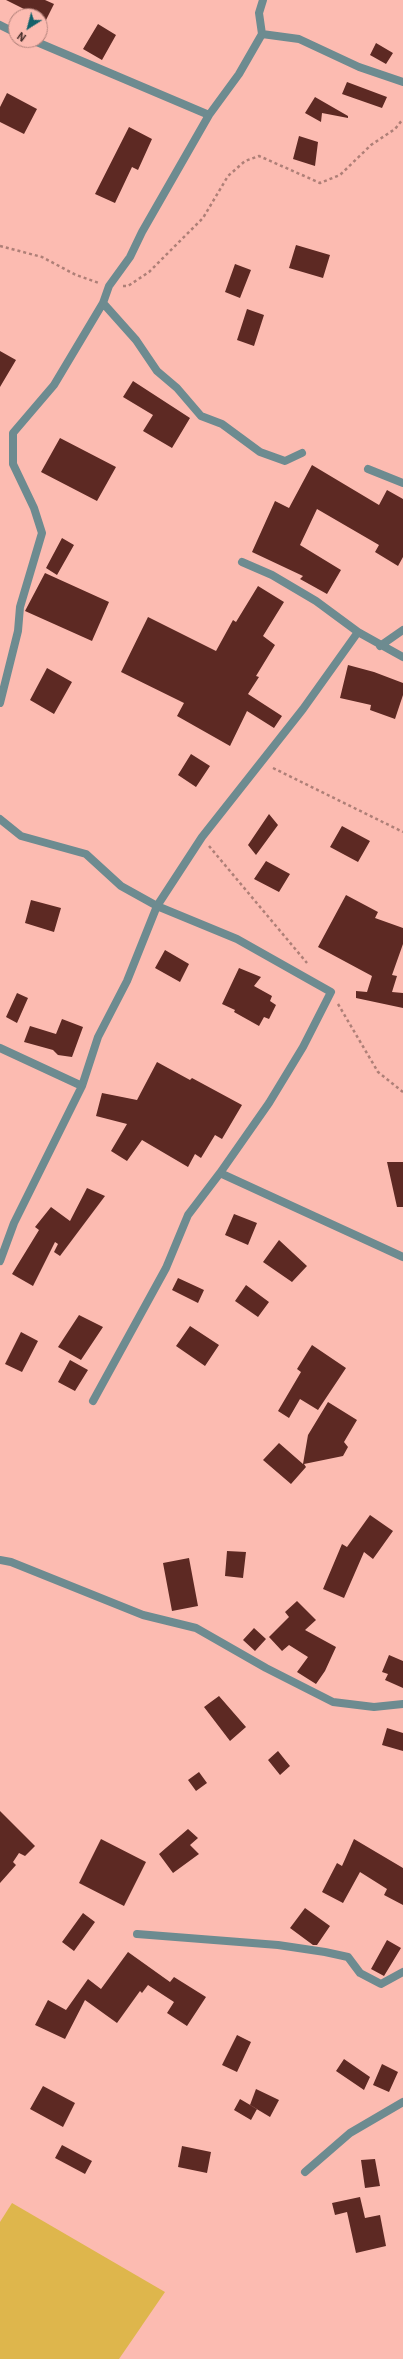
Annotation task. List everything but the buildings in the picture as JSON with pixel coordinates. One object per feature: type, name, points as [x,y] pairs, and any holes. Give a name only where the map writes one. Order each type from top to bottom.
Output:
[{"type":"street","points":[[0,703],[18,631],[20,607],[42,533],[34,508],[13,464],[13,432],[54,385],[103,303],[110,286],[130,257],[142,232],[209,115],[239,74],[262,34],[259,13],[263,0]]},
{"type":"street","points":[[262,34],[299,39],[359,67],[403,82]]},
{"type":"street","points":[[48,47],[209,115]]},
{"type":"street","points":[[103,303],[136,340],[157,371],[177,388],[201,416],[222,424],[260,452],[285,461],[302,453]]},
{"type":"street","points":[[368,469],[403,483]]},
{"type":"street","points":[[242,562],[272,575],[316,601],[358,632],[380,646],[403,657]]},
{"type":"street","points":[[380,646],[403,630]]},
{"type":"street","points":[[0,1262],[14,1223],[82,1086],[98,1037],[127,981],[157,906],[202,837],[259,762],[303,709],[358,632]]},
{"type":"street","points":[[0,819],[21,836],[86,854],[121,886],[157,906],[237,939],[331,992],[303,1047],[269,1103],[188,1215],[166,1268],[93,1401]]},
{"type":"street","points":[[0,1048],[82,1086]]},
{"type":"street","points":[[220,1172],[403,1257]]},
{"type":"street","points":[[0,1560],[11,1562],[143,1615],[196,1628],[266,1668],[333,1702],[374,1707],[403,1704]]},
{"type":"street","points":[[137,1934],[278,1945],[325,1952],[348,1957],[360,1973],[381,1984],[403,1972]]},
{"type":"street","points":[[305,2172],[350,2133],[403,2102]]},
{"type":"path","points":[[0,246],[42,257],[76,275],[110,286],[128,286],[149,272],[203,218],[228,176],[245,161],[258,156],[320,183],[340,176],[371,145],[395,129],[403,119]]},
{"type":"path","points":[[259,762],[282,771],[403,832]]},
{"type":"shaded area","points":[[12,2203],[165,2292],[119,2359],[0,2359],[0,2222]]}]
